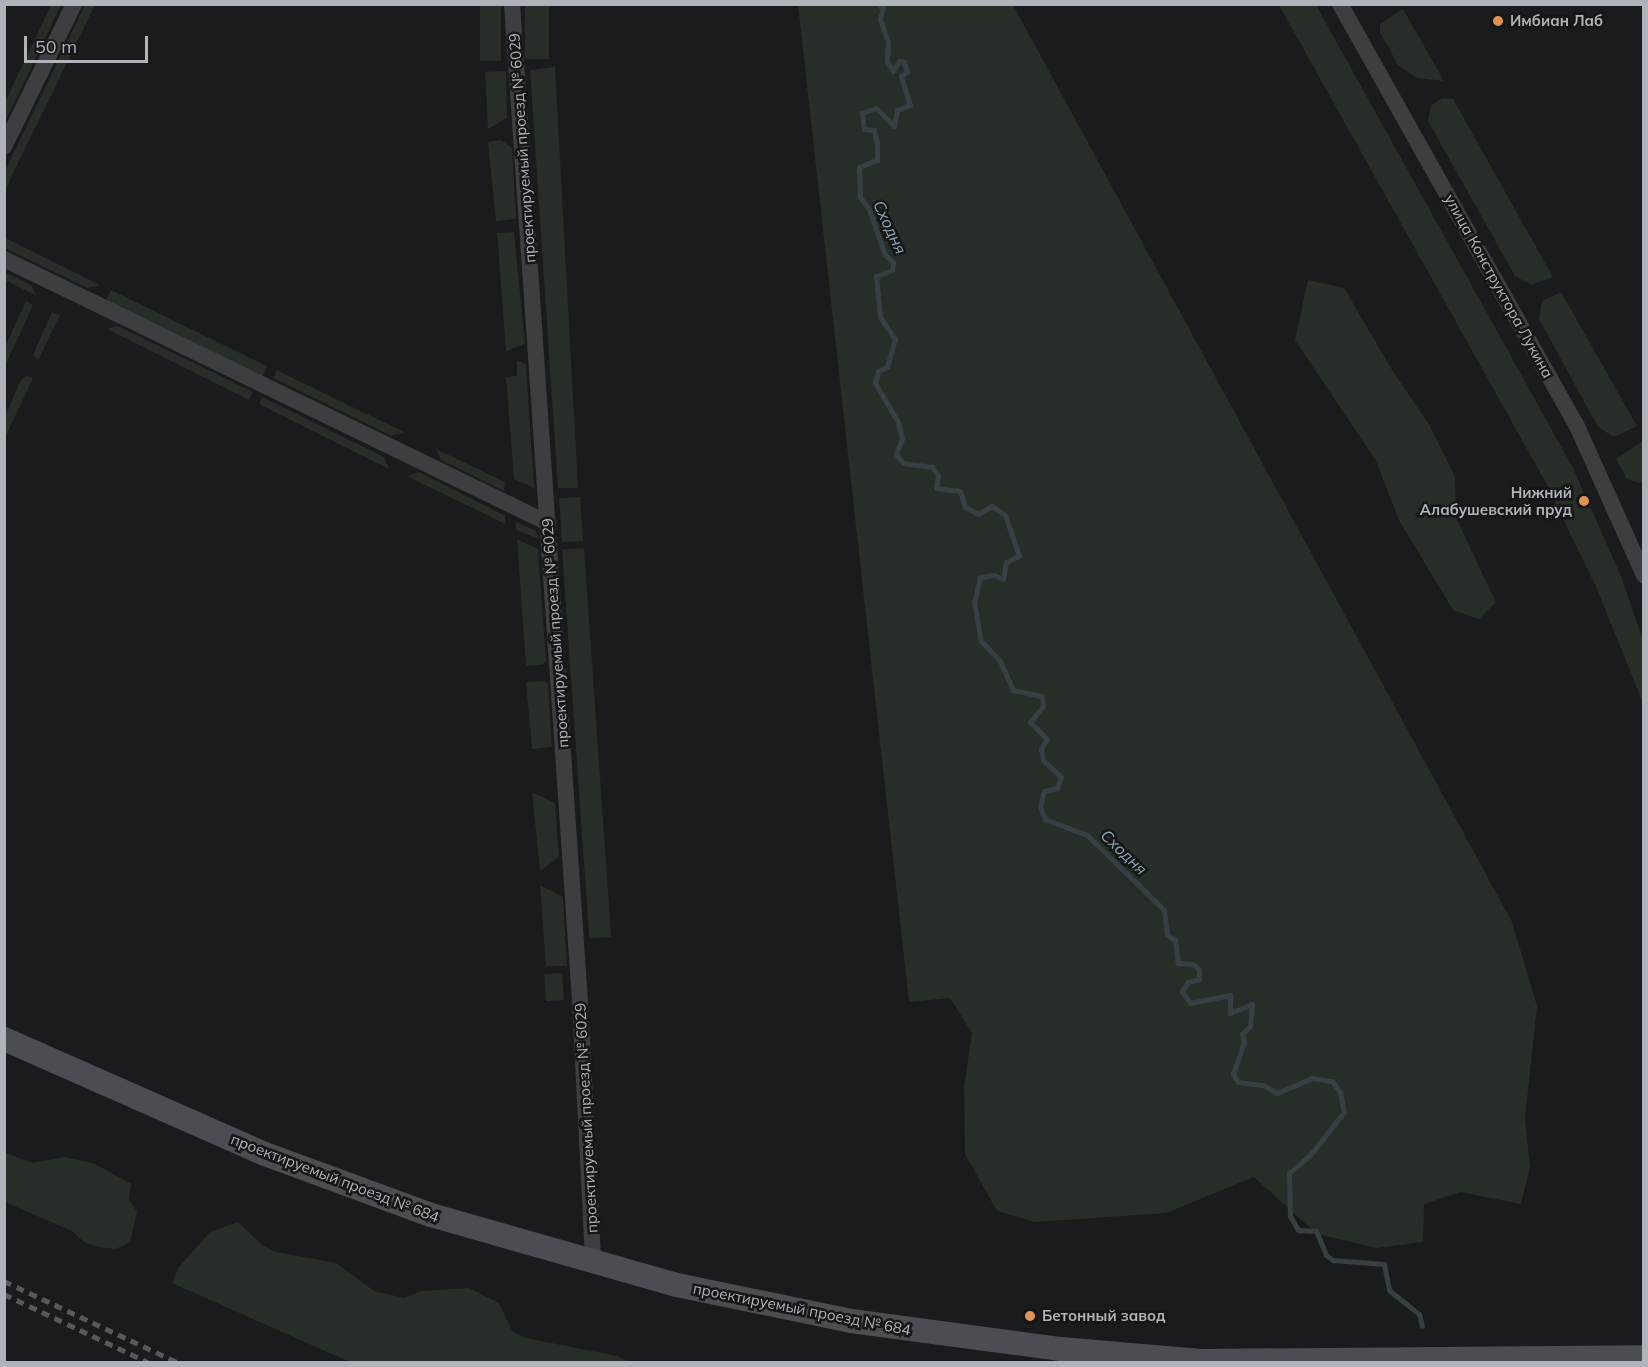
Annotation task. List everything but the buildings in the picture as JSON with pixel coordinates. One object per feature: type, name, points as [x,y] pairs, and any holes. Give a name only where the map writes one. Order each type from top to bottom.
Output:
[{"type":"street","points":[[4,147],[74,4]]},
{"type":"street","name":"проектируемый проезд № 6029","points":[[512,4],[580,1002],[593,1262]]},
{"type":"street","name":"улица Конструктора Лукина","points":[[1340,4],[1576,424],[1644,575]]},
{"type":"street","points":[[4,259],[548,523]]},
{"type":"street","name":"проектируемый проезд № 684","points":[[4,1040],[153,1107],[327,1178],[431,1215],[677,1285],[850,1322],[1061,1349],[1233,1362],[1644,1357]]},
{"type":"shaded area","points":[[51,5],[61,5],[5,122],[5,102]]},
{"type":"shaded area","points":[[85,5],[95,5],[5,190],[5,171]]},
{"type":"shaded area","points":[[480,5],[501,5],[501,61],[480,61]]},
{"type":"shaded area","points":[[525,5],[549,5],[549,59],[525,59]]},
{"type":"shaded area","points":[[798,5],[1013,5],[1512,922],[1537,1006],[1525,1119],[1530,1167],[1521,1204],[1461,1192],[1424,1204],[1423,1242],[1376,1248],[1317,1234],[1254,1177],[1166,1213],[1035,1222],[997,1211],[965,1154],[964,1087],[972,1033],[950,998],[909,1002]]},
{"type":"shaded area","points":[[1279,5],[1316,5],[1573,468],[1621,576],[1643,641],[1643,703],[1597,589],[1546,483]]},
{"type":"shaded area","points":[[1403,9],[1444,81],[1417,78],[1398,65],[1380,32],[1380,24]]},
{"type":"shaded area","points":[[555,67],[578,488],[558,488],[530,70]]},
{"type":"shaded area","points":[[506,71],[507,118],[488,129],[485,72]]},
{"type":"shaded area","points":[[1443,98],[1453,99],[1553,277],[1531,285],[1515,276],[1428,121],[1431,105]]},
{"type":"shaded area","points":[[501,140],[512,148],[516,219],[496,221],[488,142]]},
{"type":"shaded area","points":[[514,232],[525,344],[506,351],[497,233]]},
{"type":"shaded area","points":[[4,239],[100,285],[87,288],[5,248]]},
{"type":"shaded area","points":[[4,272],[31,285],[37,296],[5,280]]},
{"type":"shaded area","points":[[1308,280],[1344,288],[1392,370],[1428,423],[1455,477],[1456,518],[1496,602],[1479,619],[1453,610],[1399,520],[1376,461],[1295,340]]},
{"type":"shaded area","points":[[111,290],[267,366],[262,378],[105,302]]},
{"type":"shaded area","points":[[1561,292],[1637,426],[1614,437],[1598,427],[1539,319],[1542,301]]},
{"type":"shaded area","points":[[26,301],[33,305],[5,366],[5,347]]},
{"type":"shaded area","points":[[52,312],[60,315],[38,360],[33,355]]},
{"type":"shaded area","points":[[118,326],[253,392],[249,400],[107,329]]},
{"type":"shaded area","points":[[517,360],[526,364],[534,488],[514,479],[506,377],[517,376]]},
{"type":"shaded area","points":[[276,370],[404,432],[391,436],[274,378]]},
{"type":"shaded area","points":[[27,376],[33,378],[5,438],[5,416],[21,380]]},
{"type":"shaded area","points":[[262,397],[384,457],[389,469],[259,404]]},
{"type":"shaded area","points":[[1643,441],[1643,482],[1640,483],[1627,479],[1616,459]]},
{"type":"shaded area","points":[[436,449],[505,482],[504,491],[441,460]]},
{"type":"shaded area","points":[[419,472],[505,516],[505,524],[407,476]]},
{"type":"shaded area","points":[[580,497],[583,541],[562,542],[559,498]]},
{"type":"shaded area","points":[[516,522],[536,531],[539,539],[516,530]]},
{"type":"shaded area","points":[[517,539],[538,549],[546,661],[542,665],[526,666]]},
{"type":"shaded area","points":[[584,548],[611,937],[589,939],[562,550]]},
{"type":"shaded area","points":[[526,682],[548,683],[552,747],[532,749]]},
{"type":"shaded area","points":[[532,792],[555,803],[559,857],[540,871]]},
{"type":"shaded area","points":[[540,885],[563,897],[567,966],[546,966]]},
{"type":"shaded area","points":[[562,973],[564,1000],[546,1001],[544,974]]},
{"type":"shaded area","points":[[4,1152],[32,1163],[65,1157],[95,1164],[131,1184],[129,1199],[137,1212],[130,1242],[116,1249],[99,1247],[84,1242],[72,1231],[5,1202]]},
{"type":"shaded area","points":[[238,1222],[262,1245],[276,1252],[336,1263],[374,1291],[404,1298],[421,1291],[469,1288],[499,1303],[512,1331],[526,1338],[617,1356],[629,1362],[350,1362],[172,1283],[178,1268],[210,1232]]},
{"type":"waterway","name":"Сходня","points":[[878,4],[883,8],[880,19],[888,42],[887,62],[893,71],[899,61],[904,62],[907,72],[901,76],[910,105],[897,110],[894,126],[876,108],[862,113],[864,129],[874,130],[877,160],[859,167],[860,197],[869,209],[885,255],[893,262],[892,270],[876,276],[880,317],[895,339],[887,367],[878,371],[875,383],[898,422],[902,439],[896,454],[903,463],[932,467],[938,475],[936,488],[960,491],[965,507],[978,514],[992,506],[1005,515],[1019,556],[1006,562],[1003,579],[994,575],[980,577],[974,602],[981,641],[1000,661],[1013,690],[1042,696],[1043,706],[1030,722],[1047,739],[1041,749],[1043,760],[1061,777],[1057,788],[1044,791],[1040,807],[1045,819],[1087,835],[1164,910],[1167,935],[1175,940],[1178,963],[1193,964],[1199,970],[1199,979],[1188,982],[1182,991],[1190,1003],[1230,995],[1230,1013],[1252,1004],[1250,1026],[1242,1034],[1244,1042],[1233,1074],[1238,1082],[1264,1085],[1277,1093],[1312,1078],[1332,1081],[1340,1092],[1344,1112],[1311,1154],[1289,1173],[1290,1216],[1298,1230],[1316,1231],[1326,1255],[1333,1260],[1384,1264],[1389,1290],[1419,1314],[1422,1326]]},
{"type":"railway","points":[[4,1281],[177,1362]]},
{"type":"railway","points":[[4,1294],[148,1362]]},
{"type":"place","name":"Имбиан Лаб","points":[[1498,21]]},
{"type":"place","name":"Нижний Алабушевский пруд","points":[[1584,501]]},
{"type":"place","name":"Бетонный завод","points":[[1030,1316]]}]
